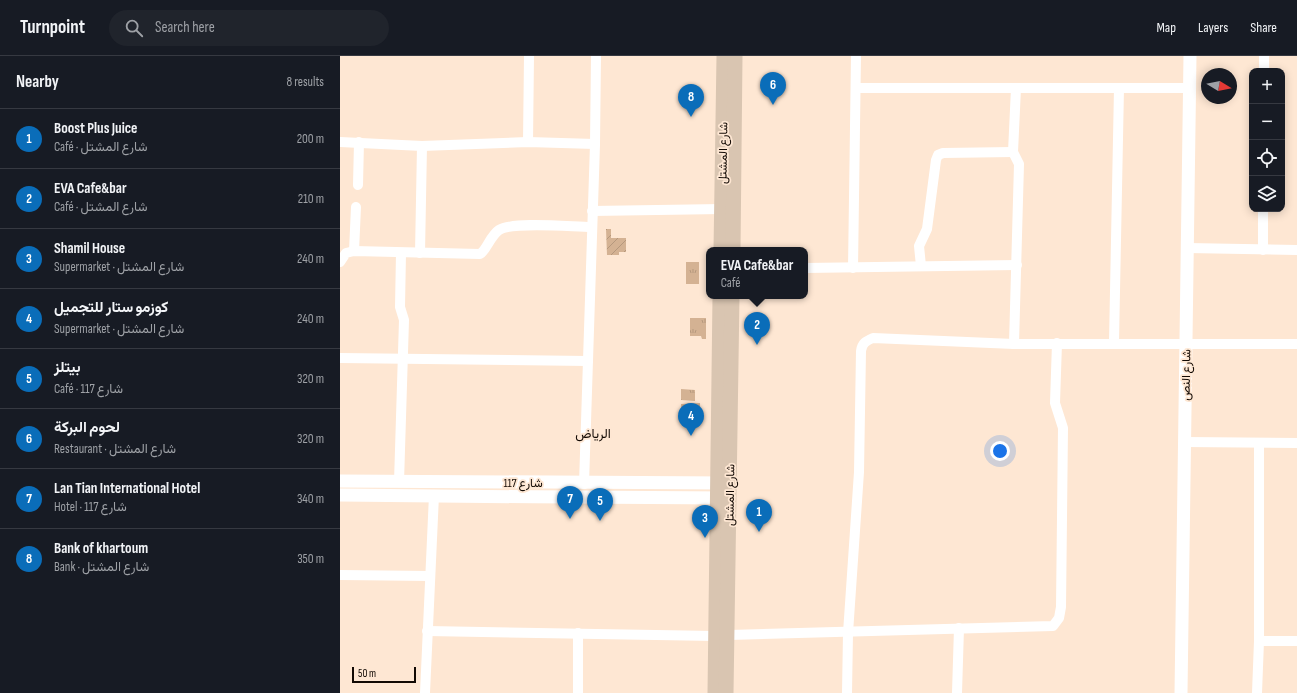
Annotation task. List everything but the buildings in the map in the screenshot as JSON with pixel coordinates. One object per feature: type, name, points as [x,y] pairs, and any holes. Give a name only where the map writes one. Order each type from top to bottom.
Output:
[{"type":"main road","name":"شارع المشتل","points":[[721,247],[724,56]]},
{"type":"main road","name":"شارع المشتل","points":[[733,247],[735,56]]},
{"type":"main road","name":"شارع المشتل","points":[[720,299],[723,491],[722,636],[726,693]]},
{"type":"main road","name":"شارع المشتل","points":[[723,491],[732,299]]},
{"type":"main road","name":"شارع المشتل","points":[[715,693],[722,636]]},
{"type":"street","points":[[528,142],[529,56]]},
{"type":"street","points":[[584,484],[591,228],[595,144],[596,56]]},
{"type":"street","points":[[853,268],[856,56]]},
{"type":"street","name":"شارع النص","points":[[1181,693],[1190,56]]},
{"type":"street","points":[[1264,56],[1264,68]]},
{"type":"street","points":[[856,88],[1189,88]]},
{"type":"street","points":[[1014,344],[1019,164],[1013,152],[1016,88]]},
{"type":"street","points":[[1114,342],[1118,88]]},
{"type":"street","points":[[340,142],[422,146],[528,142],[595,144]]},
{"type":"street","points":[[358,184],[359,142]]},
{"type":"street","points":[[420,253],[422,146]]},
{"type":"street","points":[[921,266],[919,246],[927,229],[936,160],[938,155],[943,153],[1013,152]]},
{"type":"street","points":[[354,251],[356,207]]},
{"type":"street","points":[[592,211],[722,209]]},
{"type":"street","points":[[1263,212],[1263,250]]},
{"type":"street","points":[[340,262],[346,253],[354,251],[480,254],[483,252],[489,239],[496,232],[511,226],[591,228]]},
{"type":"street","points":[[1187,248],[1297,250]]},
{"type":"street","points":[[399,482],[404,320],[400,307],[401,253]]},
{"type":"street","points":[[808,268],[1017,265]]},
{"type":"street","points":[[847,693],[848,632],[859,472],[862,345],[873,338],[1014,344],[1114,342],[1297,344]]},
{"type":"street","points":[[427,631],[722,636],[958,628],[1039,628],[1053,626],[1059,618],[1063,428],[1055,403],[1056,343]]},
{"type":"street","points":[[340,358],[403,360],[588,361]]},
{"type":"street","points":[[1185,442],[1260,444],[1297,443]]},
{"type":"street","points":[[1257,693],[1259,641],[1260,444]]},
{"type":"street","name":"شارع 117","points":[[340,481],[399,482],[464,489],[597,498],[685,498],[723,491]]},
{"type":"street","points":[[685,483],[685,498]]},
{"type":"street","name":"شارع 117","points":[[340,495],[434,495],[464,489],[584,484],[685,483],[723,491]]},
{"type":"street","points":[[426,693],[427,631],[434,495]]},
{"type":"street","points":[[340,574],[430,576]]},
{"type":"street","points":[[958,628],[958,693]]},
{"type":"street","points":[[578,633],[578,693]]},
{"type":"street","points":[[1259,641],[1297,641]]},
{"type":"green space","points":[[606,229],[611,229],[611,238],[626,238],[626,252],[619,252],[619,255],[607,255]]},
{"type":"green space","points":[[686,262],[699,262],[699,284],[686,284]]},
{"type":"green space","points":[[690,318],[706,318],[706,339],[702,339],[701,336],[690,336]]},
{"type":"green space","points":[[681,389],[695,390],[695,401],[681,400]]},
{"type":"green space","points":[[700,403],[700,419],[682,420],[681,404]]},
{"type":"place","name":"لحوم البركة","points":[[773,105]]},
{"type":"place","name":"Bank of khartoum","points":[[691,117]]},
{"type":"place","name":"EVA Cafe&bar","points":[[757,345]]},
{"type":"place","name":"كوزمو ستار للتجميل","points":[[691,436]]},
{"type":"place","name":"Lan Tian International Hotel","points":[[570,519]]},
{"type":"place","name":"بيتلز","points":[[600,521]]},
{"type":"place","name":"Boost Plus Juice","points":[[759,532]]},
{"type":"place","name":"Shamil House","points":[[705,538]]},
{"type":"district","name":"الرياض","points":[[593,433]]}]
